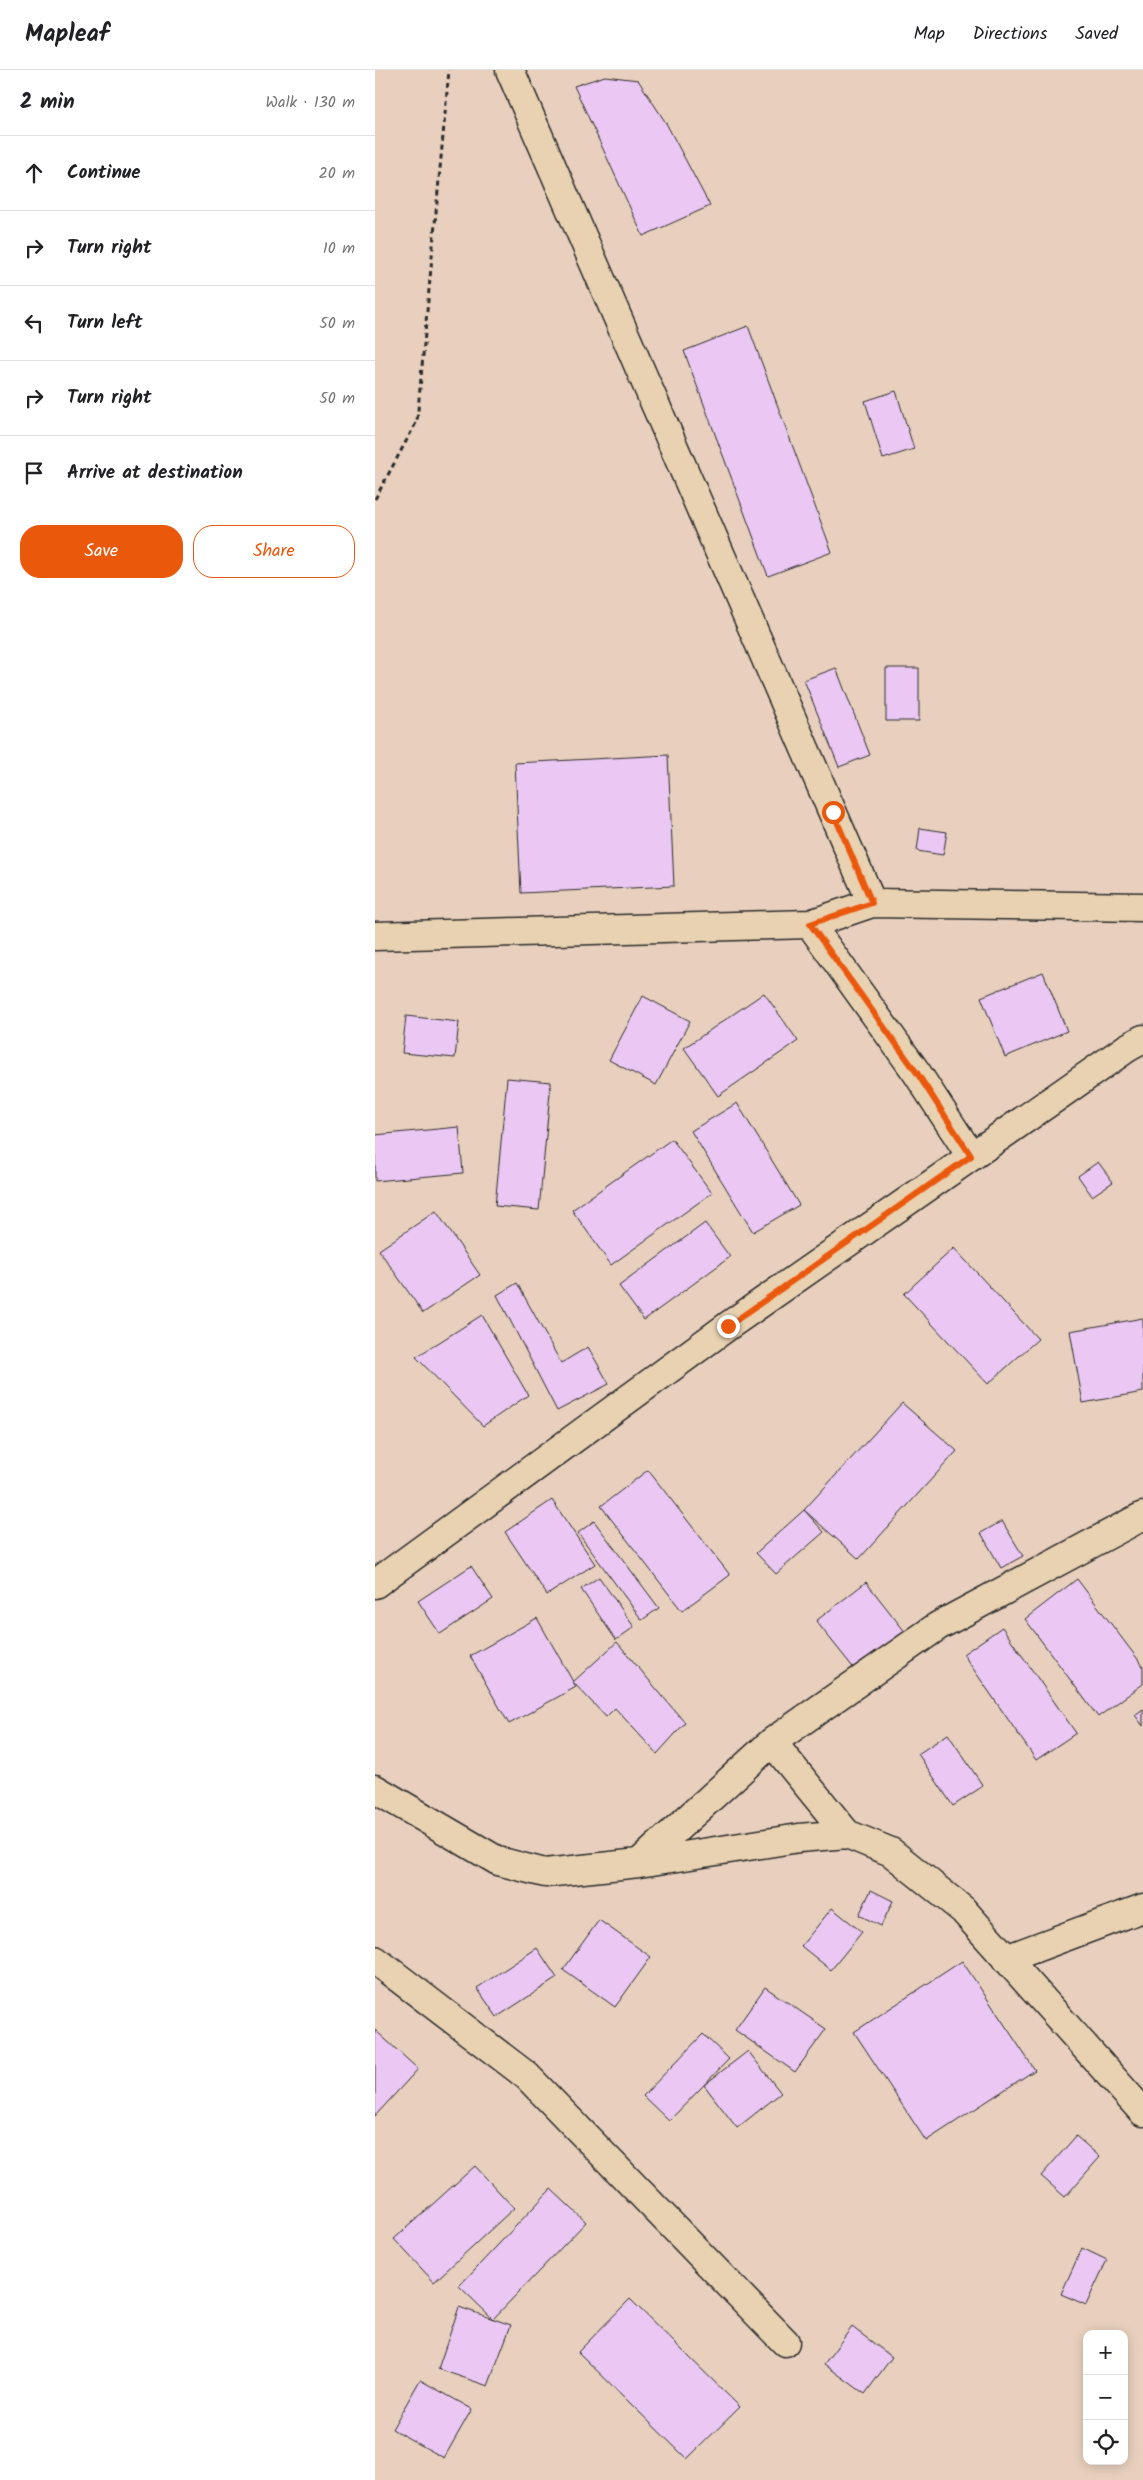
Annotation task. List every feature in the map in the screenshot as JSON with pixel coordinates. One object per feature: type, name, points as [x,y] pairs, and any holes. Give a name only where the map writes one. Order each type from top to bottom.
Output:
[{"type":"street","points":[[510,70],[872,903]]},
{"type":"street","points":[[375,936],[810,924],[872,903],[1143,907]]},
{"type":"street","points":[[810,924],[917,1073],[971,1156]]},
{"type":"street","points":[[375,1584],[728,1326],[971,1156],[1137,1047]]},
{"type":"street","points":[[639,1863],[772,1742],[938,1626],[1143,1516]]},
{"type":"street","points":[[772,1742],[847,1834]]},
{"type":"street","points":[[375,1789],[498,1861],[545,1873],[639,1863],[799,1838],[847,1834],[891,1852],[963,1910],[1143,2112]]},
{"type":"street","points":[[1006,1959],[1143,1908]]},
{"type":"street","points":[[375,1960],[527,2076],[785,2342]]},
{"type":"path","points":[[375,499],[417,421],[449,70]]},
{"type":"building","points":[[605,76],[638,80],[666,123],[710,206],[643,236],[574,86]]},
{"type":"building","points":[[748,326],[832,552],[768,576],[684,351]]},
{"type":"building","points":[[896,391],[914,449],[883,459],[865,401]]},
{"type":"building","points":[[836,668],[870,755],[839,767],[804,680]]},
{"type":"building","points":[[886,668],[919,668],[919,721],[886,721]]},
{"type":"building","points":[[668,755],[674,886],[521,893],[515,763]]},
{"type":"building","points":[[920,828],[947,832],[943,855],[917,851]]},
{"type":"building","points":[[1043,972],[1067,1031],[1005,1057],[981,997]]},
{"type":"building","points":[[764,993],[798,1041],[718,1096],[684,1048]]},
{"type":"building","points":[[643,996],[690,1021],[656,1085],[609,1060]]},
{"type":"building","points":[[406,1016],[459,1022],[455,1058],[402,1053]]},
{"type":"building","points":[[507,1078],[551,1082],[539,1210],[495,1206]]},
{"type":"building","points":[[737,1103],[799,1205],[753,1232],[691,1131]]},
{"type":"building","points":[[459,1127],[463,1173],[375,1181],[375,1135]]},
{"type":"building","points":[[672,1139],[712,1193],[611,1265],[572,1210]]},
{"type":"building","points":[[1098,1162],[1113,1182],[1092,1196],[1078,1176]]},
{"type":"building","points":[[436,1211],[480,1275],[423,1313],[379,1250]]},
{"type":"building","points":[[705,1223],[730,1257],[644,1320],[619,1286]]},
{"type":"building","points":[[954,1248],[1038,1339],[988,1384],[904,1294]]},
{"type":"building","points":[[517,1283],[561,1363],[588,1347],[609,1384],[557,1411],[497,1295]]},
{"type":"building","points":[[482,1315],[528,1395],[483,1426],[416,1357]]},
{"type":"building","points":[[1143,1318],[1143,1392],[1083,1403],[1070,1331]]},
{"type":"building","points":[[902,1403],[957,1451],[859,1559],[804,1510]]},
{"type":"building","points":[[648,1470],[730,1575],[682,1611],[601,1506]]},
{"type":"building","points":[[552,1500],[595,1564],[547,1595],[505,1532]]},
{"type":"building","points":[[804,1510],[824,1532],[776,1574],[756,1553]]},
{"type":"building","points":[[594,1521],[659,1608],[642,1620],[578,1533]]},
{"type":"building","points":[[1002,1521],[1023,1556],[1001,1568],[981,1533]]},
{"type":"building","points":[[471,1566],[493,1599],[440,1634],[418,1601]]},
{"type":"building","points":[[599,1577],[634,1627],[616,1640],[581,1589]]},
{"type":"building","points":[[1077,1579],[1143,1666],[1143,1684],[1098,1717],[1025,1619]]},
{"type":"building","points":[[866,1582],[906,1633],[856,1671],[816,1621]]},
{"type":"building","points":[[537,1618],[576,1687],[509,1724],[470,1656]]},
{"type":"building","points":[[1002,1627],[1076,1733],[1036,1760],[963,1654]]},
{"type":"building","points":[[617,1642],[685,1723],[657,1754],[615,1708],[606,1717],[573,1682]]},
{"type":"building","points":[[1143,1709],[1143,1726],[1135,1715]]},
{"type":"building","points":[[948,1734],[983,1786],[953,1806],[918,1754]]},
{"type":"building","points":[[871,1890],[893,1901],[881,1926],[859,1915]]},
{"type":"building","points":[[832,1908],[862,1932],[831,1970],[801,1946]]},
{"type":"building","points":[[599,1920],[651,1957],[615,2007],[563,1970]]},
{"type":"building","points":[[537,1948],[557,1978],[497,2017],[477,1988]]},
{"type":"building","points":[[962,1961],[1035,2070],[926,2141],[854,2032]]},
{"type":"building","points":[[765,1987],[826,2029],[795,2072],[735,2030]]},
{"type":"building","points":[[375,2030],[418,2069],[375,2116]]},
{"type":"building","points":[[703,2034],[729,2059],[669,2121],[643,2096]]},
{"type":"building","points":[[748,2051],[781,2093],[737,2128],[704,2085]]},
{"type":"building","points":[[1076,2136],[1100,2157],[1065,2197],[1041,2176]]},
{"type":"building","points":[[475,2166],[514,2208],[434,2282],[394,2239]]},
{"type":"building","points":[[551,2189],[586,2222],[493,2319],[459,2286]]},
{"type":"building","points":[[1082,2248],[1107,2260],[1086,2305],[1061,2294]]},
{"type":"building","points":[[630,2299],[740,2407],[687,2459],[578,2352]]},
{"type":"building","points":[[459,2307],[511,2325],[488,2386],[438,2369]]},
{"type":"building","points":[[852,2327],[892,2357],[865,2394],[824,2364]]},
{"type":"building","points":[[420,2380],[472,2409],[444,2458],[392,2429]]},
{"type":"route","points":[[728,1326],[971,1156],[917,1073],[810,924],[872,903],[833,812]]}]
